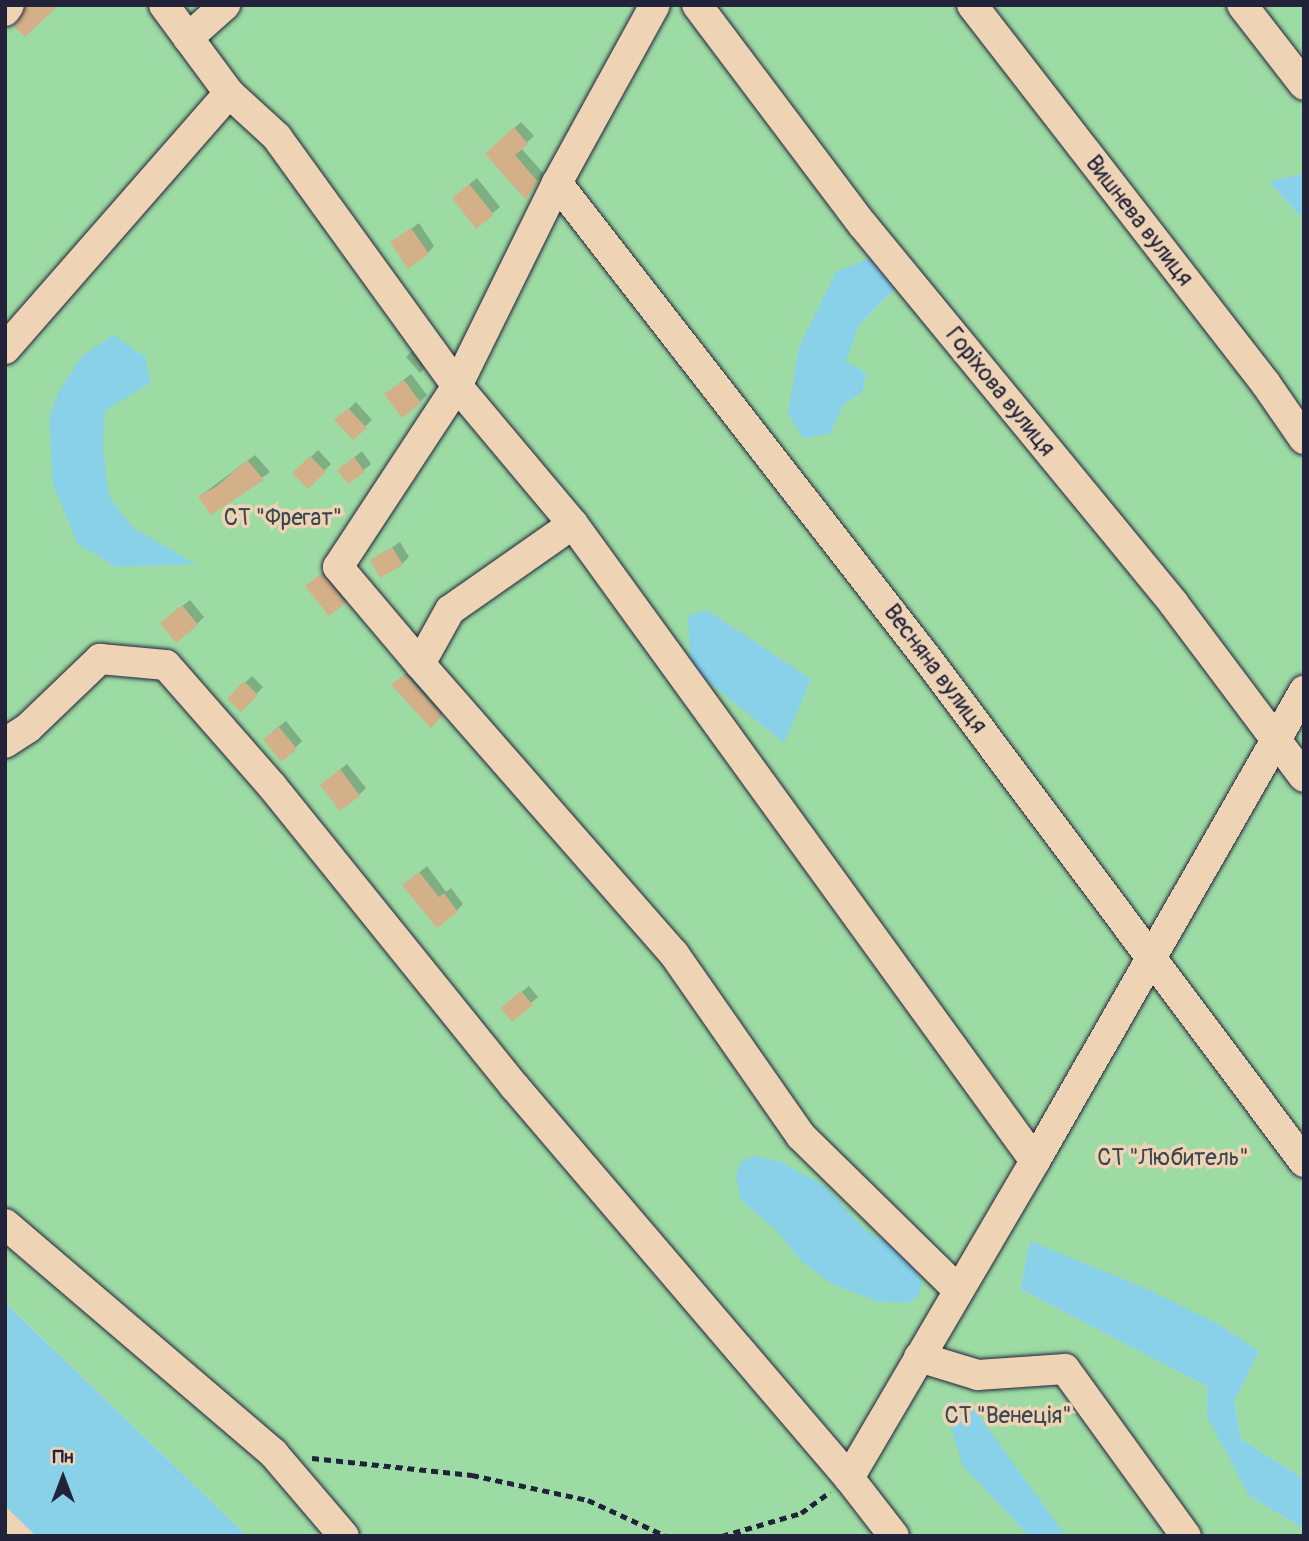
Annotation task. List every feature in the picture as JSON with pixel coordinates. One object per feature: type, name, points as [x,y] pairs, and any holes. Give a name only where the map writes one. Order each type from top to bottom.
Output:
[{"type":"street","points":[[5,11],[9,5]]},
{"type":"street","points":[[164,5],[229,93],[277,138],[457,386],[573,524],[1035,1161]]},
{"type":"street","points":[[188,38],[225,5]]},
{"type":"street","points":[[655,5],[557,183],[457,386],[338,567],[419,664],[674,954],[801,1136],[958,1290]]},
{"type":"street","name":"Горіхова вулиця","points":[[697,5],[863,225],[1166,593],[1304,777]]},
{"type":"street","name":"Вишнева вулиця","points":[[972,5],[1266,384],[1304,439]]},
{"type":"street","points":[[1242,5],[1304,85]]},
{"type":"street","points":[[5,349],[229,93]]},
{"type":"street","name":"Весняна вулиця","points":[[557,183],[719,387],[1151,954],[1304,1162]]},
{"type":"street","points":[[419,664],[450,610],[573,524]]},
{"type":"street","points":[[5,743],[28,728],[100,659],[166,665],[272,786],[524,1098],[849,1478],[894,1536]]},
{"type":"street","points":[[849,1478],[1035,1161],[1151,954],[1278,740],[1304,691]]},
{"type":"street","points":[[5,1224],[272,1453],[344,1536]]},
{"type":"street","points":[[919,1357],[978,1375],[1065,1369],[1186,1536]]},
{"type":"path","points":[[272,1453],[472,1475],[588,1500],[666,1536]]},
{"type":"path","points":[[722,1536],[801,1513],[849,1478]]},
{"type":"green space","points":[[5,5],[1304,5],[1304,173],[1269,182],[1304,220],[1304,1479],[1241,1439],[1234,1402],[1258,1351],[1222,1326],[1030,1241],[1020,1289],[1208,1387],[1249,1496],[1304,1529],[1304,1536],[247,1536],[5,1302]],"holes":[[[874,256],[897,287],[859,325],[845,361],[866,373],[863,392],[843,405],[830,434],[803,438]],[[707,610],[810,679],[784,742],[692,668]]]},
{"type":"water","points":[[1304,173],[1304,220],[1269,182]]},
{"type":"water","points":[[874,256],[897,287],[859,325],[846,361],[866,373],[863,392],[843,405],[830,434],[803,438],[788,413],[799,347],[836,272]]},
{"type":"water","points":[[113,335],[145,357],[151,382],[105,411],[103,448],[109,496],[133,528],[196,564],[116,567],[78,544],[53,485],[49,418],[59,391],[81,357]]},
{"type":"water","points":[[707,610],[811,679],[784,743],[691,668],[688,616]]},
{"type":"water","points":[[754,1156],[781,1162],[825,1186],[865,1230],[910,1257],[922,1282],[919,1295],[908,1303],[879,1302],[832,1284],[801,1261],[777,1231],[740,1199],[736,1176],[741,1162]]},
{"type":"water","points":[[1030,1241],[1147,1289],[1222,1326],[1259,1351],[1234,1402],[1241,1439],[1304,1479],[1304,1529],[1249,1496],[1207,1416],[1208,1387],[1020,1289]]},
{"type":"water","points":[[5,1302],[247,1536],[36,1536],[5,1506]]},
{"type":"water","points":[[969,1401],[1066,1536],[1029,1536],[963,1466],[943,1404]]},
{"type":"building","points":[[26,5],[59,5],[25,37],[14,26]]},
{"type":"building","points":[[514,127],[528,144],[515,155],[538,182],[525,199],[485,154]]},
{"type":"building","points":[[469,184],[494,215],[476,229],[452,198]]},
{"type":"building","points":[[411,228],[429,254],[408,269],[390,242]]},
{"type":"building","points":[[404,380],[421,403],[402,418],[384,394]]},
{"type":"building","points":[[348,408],[367,428],[353,440],[334,420]]},
{"type":"building","points":[[310,456],[326,472],[308,489],[292,473]]},
{"type":"building","points":[[354,457],[365,472],[348,484],[337,470]]},
{"type":"building","points":[[247,460],[264,480],[211,515],[198,496],[216,487]]},
{"type":"building","points":[[392,547],[403,565],[380,578],[370,560]]},
{"type":"building","points":[[322,573],[346,603],[329,616],[305,586]]},
{"type":"building","points":[[182,605],[198,625],[176,643],[160,623]]},
{"type":"building","points":[[405,674],[442,716],[431,728],[391,685]]},
{"type":"building","points":[[244,681],[258,695],[241,712],[227,699]]},
{"type":"building","points":[[279,727],[297,749],[281,762],[263,739]]},
{"type":"building","points":[[340,769],[360,796],[340,811],[320,785]]},
{"type":"building","points":[[419,872],[439,897],[444,893],[458,912],[437,928],[402,885]]},
{"type":"building","points":[[521,991],[533,1005],[512,1022],[500,1008]]},
{"type":"park label","name":"СТ \"Фрегат\"","points":[[283,518]]},
{"type":"park label","name":"СТ \"Любитель\"","points":[[1173,1158]]},
{"type":"park label","name":"СТ \"Венеція\"","points":[[1008,1416]]}]
